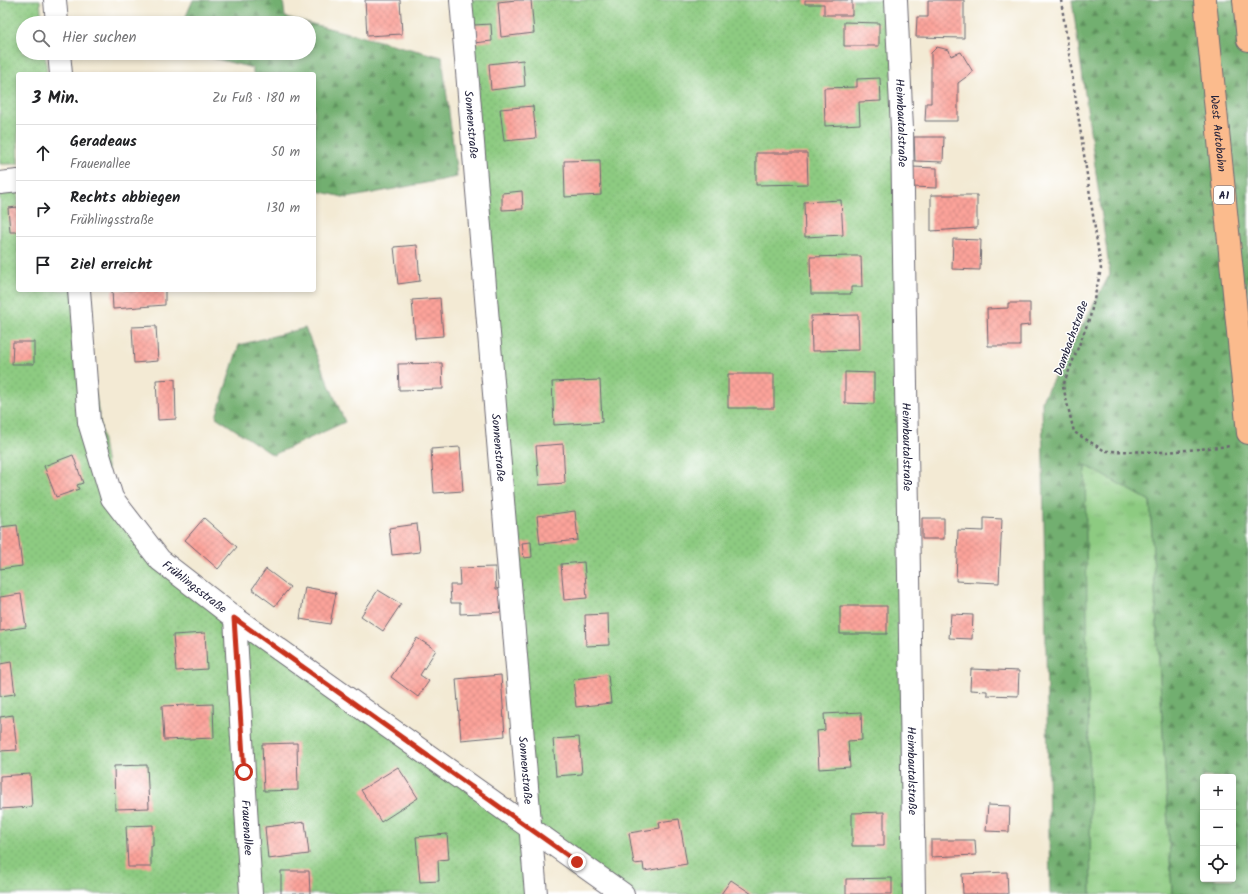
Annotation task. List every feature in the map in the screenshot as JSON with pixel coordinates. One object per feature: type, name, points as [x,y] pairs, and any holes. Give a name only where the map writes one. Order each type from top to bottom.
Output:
[{"type":"highway","name":"West Autobahn","points":[[1205,0],[1243,390],[1241,439]]},
{"type":"highway","points":[[1244,0],[1248,40]]},
{"type":"street","points":[[55,0],[56,16]]},
{"type":"street","name":"Sonnenstraße","points":[[461,0],[536,894]]},
{"type":"street","name":"Heimbautalstraße","points":[[896,0],[902,129],[914,894]]},
{"type":"street","points":[[60,60],[61,72]]},
{"type":"street","points":[[0,182],[16,181]]},
{"type":"street","name":"Frühlingsstraße","points":[[79,292],[89,422],[112,498],[160,560],[234,618],[623,894]]},
{"type":"street","name":"Frauenallee","points":[[234,618],[251,894]]},
{"type":"path","name":"Dambachstraße","points":[[1061,0],[1101,269],[1090,317],[1063,386],[1074,432],[1105,451],[1166,452],[1241,439]]},
{"type":"green space","points":[[0,0],[40,0],[41,16],[16,16],[16,60],[46,60],[47,72],[16,72],[16,164],[0,164]]},
{"type":"green space","points":[[193,0],[283,0],[285,16],[186,16]]},
{"type":"green space","points":[[461,0],[891,0],[912,894],[623,894],[531,830],[536,894],[0,894],[0,183],[16,181],[16,292],[79,292],[112,498],[160,560],[531,829]]},
{"type":"green space","points":[[1072,0],[1248,0],[1248,894],[1172,894],[1150,501],[1085,465],[1091,894],[1050,894],[1042,400],[1110,274]]},
{"type":"green space","points":[[316,25],[442,57],[457,177],[347,198],[316,190],[316,72],[253,72],[253,68],[220,60],[316,60]]},
{"type":"green space","points":[[305,328],[345,422],[273,455],[216,417],[239,345]]},
{"type":"green space","points":[[1084,464],[1150,501],[1172,894],[1091,894]]},
{"type":"building","points":[[365,0],[400,0],[402,34],[367,36]]},
{"type":"building","points":[[531,0],[534,33],[501,37],[498,2]]},
{"type":"building","points":[[805,0],[852,0],[852,15],[824,15],[824,4],[805,4]]},
{"type":"building","points":[[928,0],[964,0],[964,38],[916,37],[917,17],[928,17]]},
{"type":"building","points":[[844,22],[879,23],[879,46],[844,46]]},
{"type":"building","points":[[491,24],[492,41],[474,43],[474,25]]},
{"type":"building","points":[[937,47],[949,50],[951,56],[961,52],[973,72],[958,83],[958,121],[925,121],[926,103],[931,103],[931,53]]},
{"type":"building","points":[[523,60],[525,86],[491,90],[489,64]]},
{"type":"building","points":[[880,78],[881,101],[859,102],[860,124],[825,126],[824,88],[857,87],[857,79]]},
{"type":"building","points":[[533,106],[536,138],[504,141],[500,109]]},
{"type":"building","points":[[914,137],[944,137],[943,162],[915,161]]},
{"type":"building","points":[[756,153],[807,153],[808,184],[756,185]]},
{"type":"building","points":[[600,160],[601,195],[565,197],[564,161]]},
{"type":"building","points":[[912,167],[937,168],[937,188],[912,187]]},
{"type":"building","points":[[522,191],[523,209],[502,210],[502,193]]},
{"type":"building","points":[[931,195],[977,195],[977,228],[931,231]]},
{"type":"building","points":[[841,200],[843,235],[805,237],[804,202]]},
{"type":"building","points":[[16,207],[16,232],[10,232],[8,208]]},
{"type":"building","points":[[953,239],[981,240],[980,270],[952,269]]},
{"type":"building","points":[[417,245],[420,281],[398,284],[394,247]]},
{"type":"building","points":[[861,256],[862,287],[851,287],[851,294],[811,294],[810,257]]},
{"type":"building","points":[[112,292],[165,292],[165,305],[113,309]]},
{"type":"building","points":[[440,298],[443,336],[415,338],[412,300]]},
{"type":"building","points":[[1008,303],[1030,303],[1030,325],[1020,326],[1020,346],[988,346],[987,309],[1008,308]]},
{"type":"building","points":[[858,315],[859,350],[812,351],[811,316]]},
{"type":"building","points":[[156,326],[158,361],[134,363],[132,327]]},
{"type":"building","points":[[13,342],[34,342],[34,364],[12,364]]},
{"type":"building","points":[[442,363],[443,389],[399,390],[398,364]]},
{"type":"building","points":[[845,372],[874,373],[874,404],[845,403]]},
{"type":"building","points":[[728,374],[774,374],[774,408],[728,408]]},
{"type":"building","points":[[175,379],[176,419],[158,420],[156,380]]},
{"type":"building","points":[[600,380],[602,422],[554,425],[552,382]]},
{"type":"building","points":[[563,444],[565,483],[539,485],[536,446]]},
{"type":"building","points":[[460,447],[463,491],[434,493],[431,449]]},
{"type":"building","points":[[73,455],[83,483],[77,485],[79,489],[56,497],[44,466]]},
{"type":"building","points":[[575,511],[578,540],[540,544],[537,516]]},
{"type":"building","points":[[204,518],[237,547],[218,569],[185,540]]},
{"type":"building","points":[[922,518],[944,518],[944,539],[922,539]]},
{"type":"building","points":[[984,518],[1002,519],[999,583],[956,581],[958,530],[984,531]]},
{"type":"building","points":[[417,524],[420,552],[392,555],[389,528]]},
{"type":"building","points":[[17,525],[22,566],[0,569],[0,527]]},
{"type":"building","points":[[531,542],[532,557],[524,558],[522,543]]},
{"type":"building","points":[[584,562],[587,598],[564,600],[561,564]]},
{"type":"building","points":[[495,567],[496,589],[500,589],[501,612],[460,614],[460,603],[451,603],[450,585],[460,585],[459,568]]},
{"type":"building","points":[[266,569],[290,587],[275,606],[252,589]]},
{"type":"building","points":[[305,587],[336,593],[330,624],[300,619]]},
{"type":"building","points":[[378,590],[401,604],[383,631],[361,616]]},
{"type":"building","points":[[21,594],[26,627],[0,631],[0,597]]},
{"type":"building","points":[[840,606],[887,606],[887,634],[840,634]]},
{"type":"building","points":[[608,614],[609,645],[586,646],[585,615]]},
{"type":"building","points":[[951,614],[973,615],[972,639],[949,638]]},
{"type":"building","points":[[205,633],[207,669],[176,671],[173,635]]},
{"type":"building","points":[[417,638],[436,650],[420,675],[429,681],[418,697],[391,677]]},
{"type":"building","points":[[11,662],[15,694],[0,696],[0,664]]},
{"type":"building","points":[[971,669],[1019,671],[1018,696],[987,695],[987,691],[970,690]]},
{"type":"building","points":[[501,675],[505,736],[461,740],[456,679]]},
{"type":"building","points":[[608,675],[611,703],[576,707],[573,679]]},
{"type":"building","points":[[213,704],[214,738],[164,740],[162,706]]},
{"type":"building","points":[[861,712],[862,740],[848,741],[850,767],[819,769],[817,731],[825,730],[824,714]]},
{"type":"building","points":[[13,715],[17,750],[0,751],[0,717]]},
{"type":"building","points":[[579,737],[582,774],[556,776],[553,739]]},
{"type":"building","points":[[297,743],[298,790],[264,791],[262,744]]},
{"type":"building","points":[[147,765],[149,808],[115,809],[114,766]]},
{"type":"building","points":[[398,767],[418,798],[381,822],[361,790]]},
{"type":"building","points":[[30,774],[32,807],[0,809],[0,776]]},
{"type":"building","points":[[988,805],[1010,806],[1009,832],[986,831]]},
{"type":"building","points":[[884,812],[884,846],[852,846],[852,813]]},
{"type":"building","points":[[679,819],[687,864],[644,871],[643,863],[634,864],[629,833],[660,828],[659,822]]},
{"type":"building","points":[[305,822],[309,854],[268,859],[265,827]]},
{"type":"building","points":[[153,825],[151,867],[128,867],[126,826]]},
{"type":"building","points":[[447,834],[449,859],[438,860],[439,881],[420,882],[416,837]]},
{"type":"building","points":[[931,840],[975,840],[976,855],[931,857]]},
{"type":"building","points":[[281,871],[309,871],[310,894],[281,894]]},
{"type":"building","points":[[1007,872],[1008,894],[963,894],[962,874]]},
{"type":"building","points":[[892,878],[892,894],[846,894],[846,879]]},
{"type":"building","points":[[731,880],[752,894],[721,894]]},
{"type":"route","points":[[244,772],[234,618],[577,862]]}]
